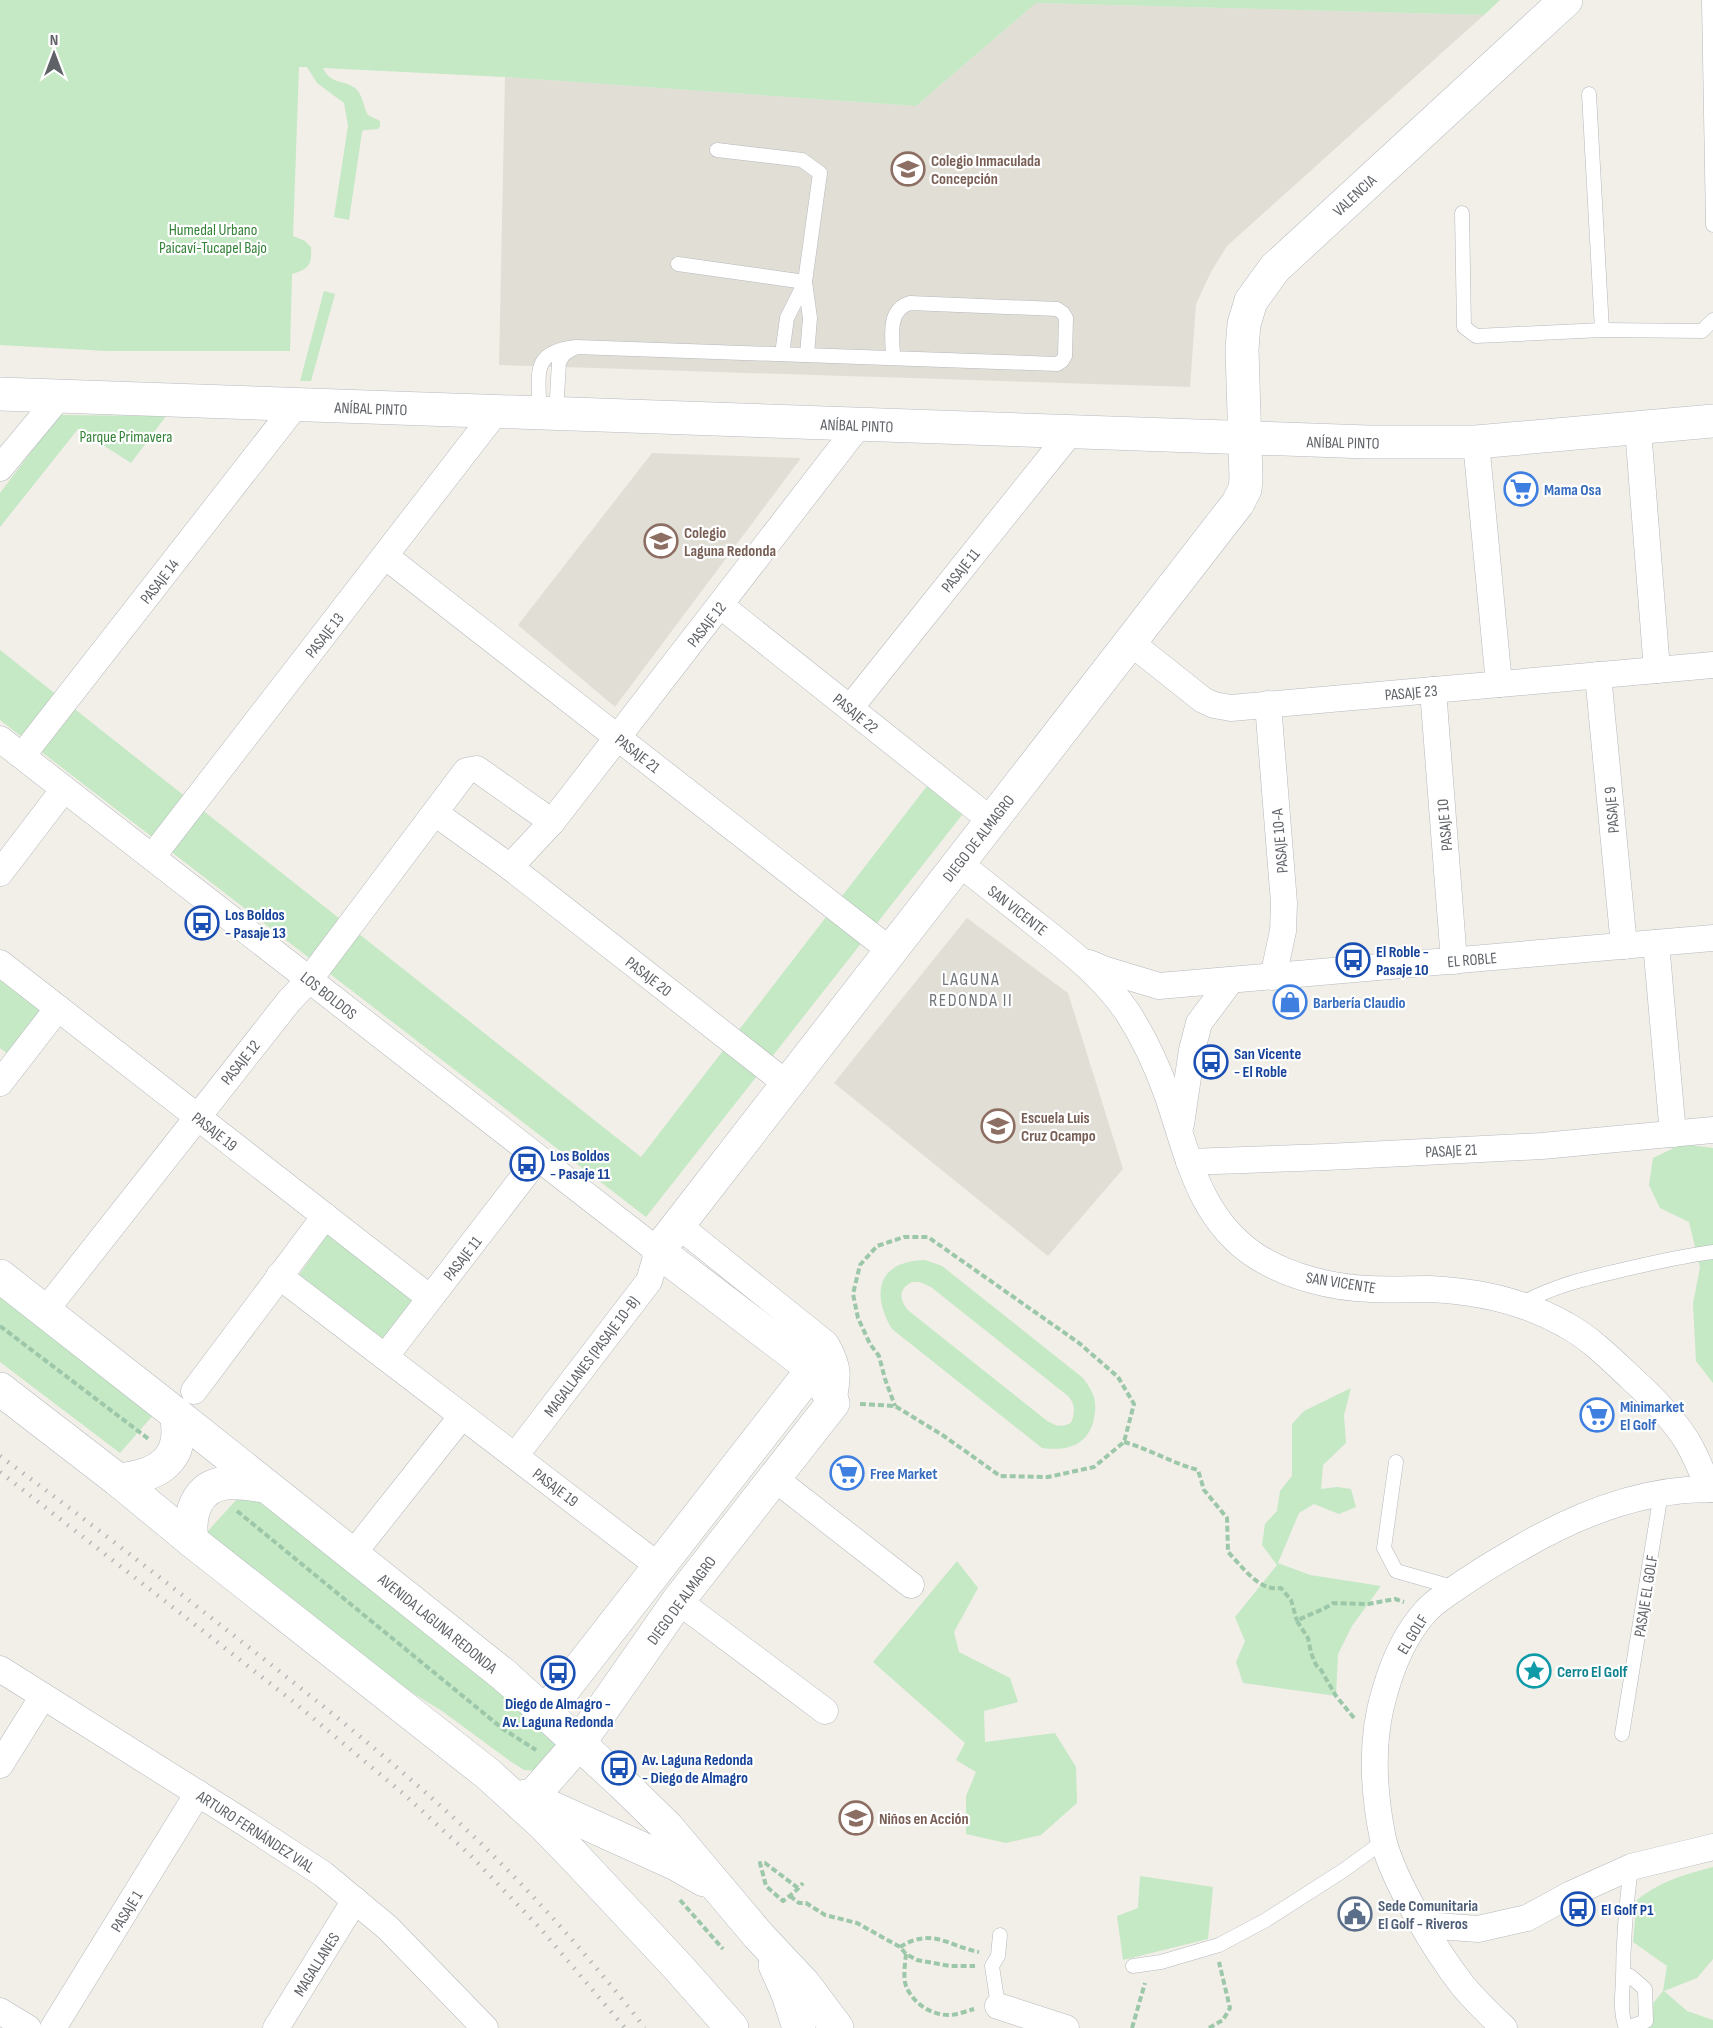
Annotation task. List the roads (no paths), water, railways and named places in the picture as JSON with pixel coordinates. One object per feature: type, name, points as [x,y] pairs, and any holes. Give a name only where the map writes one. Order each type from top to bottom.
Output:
[{"type":"street","name":"VALENCIA","points":[[1245,439],[1242,349],[1244,324],[1251,301],[1263,282],[1275,268],[1566,0]]},
{"type":"street","name":"ANÍBAL PINTO","points":[[0,394],[1245,439],[1433,443],[1476,442],[1713,421]]},
{"type":"street","points":[[0,468],[59,397]]},
{"type":"street","name":"PASAJE 14","points":[[22,756],[296,405]]},
{"type":"street","name":"PASAJE 13","points":[[152,857],[495,412]]},
{"type":"street","name":"PASAJE 12","points":[[510,867],[552,822],[859,425]]},
{"type":"street","points":[[1638,429],[1657,670]]},
{"type":"street","name":"PASAJE 11","points":[[850,708],[1070,433]]},
{"type":"street","name":"DIEGO DE ALMAGRO","points":[[658,1251],[1242,497],[1246,479],[1245,439]]},
{"type":"street","points":[[1476,442],[1499,684]]},
{"type":"street","name":"PASAJE 21","points":[[385,556],[891,951]]},
{"type":"street","name":"PASAJE 22","points":[[720,604],[992,821]]},
{"type":"street","name":"PASAJE 23","points":[[1130,642],[1203,700],[1231,708],[1713,665]]},
{"type":"street","name":"PASAJE 9","points":[[1598,675],[1624,946]]},
{"type":"street","name":"PASAJE 10","points":[[1433,690],[1454,961]]},
{"type":"street","name":"PASAJE 10-A","points":[[1268,704],[1284,903],[1283,931],[1273,977]]},
{"type":"street","name":"LOS BOLDOS","points":[[0,739],[658,1251]]},
{"type":"street","name":"PASAJE 12","points":[[45,1311],[289,1001],[309,980],[466,771],[477,769],[552,822]]},
{"type":"street","points":[[0,873],[64,789]]},
{"type":"street","points":[[435,813],[510,867]]},
{"type":"street","name":"SAN VICENTE","points":[[959,863],[1077,957],[1097,974],[1115,995],[1139,1032],[1161,1076],[1189,1162],[1206,1201],[1217,1221],[1236,1242],[1259,1258],[1313,1281],[1368,1289],[1464,1291],[1521,1304],[1567,1325],[1608,1356],[1672,1420],[1688,1443],[1711,1489]]},
{"type":"street","name":"PASAJE 20","points":[[510,867],[787,1084]]},
{"type":"street","name":"EL ROBLE","points":[[1077,957],[1106,970],[1159,986],[1713,938]]},
{"type":"street","points":[[1656,943],[1672,1134]]},
{"type":"street","name":"PASAJE 19","points":[[0,963],[430,1298]]},
{"type":"street","points":[[1179,1134],[1192,1050],[1199,1023],[1232,981]]},
{"type":"street","points":[[5,1067],[58,1008]]},
{"type":"street","name":"PASAJE 21","points":[[1189,1162],[1542,1146],[1713,1130]]},
{"type":"street","name":"PASAJE 11","points":[[385,1357],[538,1158]]},
{"type":"street","points":[[118,1480],[140,1478],[154,1472],[171,1457],[185,1403],[324,1216]]},
{"type":"street","points":[[678,1226],[826,1344],[836,1360],[837,1379],[833,1403]]},
{"type":"street","points":[[658,1251],[813,1369],[823,1382],[833,1403]]},
{"type":"street","name":"MAGALLANES (PASAJE 10-B)","points":[[515,1456],[649,1281],[658,1251]]},
{"type":"street","name":"AVENIDA LAGUNA REDONDA","points":[[0,1276],[45,1311],[185,1403],[264,1486],[473,1650],[545,1713],[570,1754],[644,1804],[695,1858],[759,1935],[804,1984],[834,2025]]},
{"type":"street","name":"PASAJE 19","points":[[279,1276],[660,1567]]},
{"type":"street","points":[[545,1713],[813,1369]]},
{"type":"street","points":[[0,1389],[488,1774],[575,1857],[680,1968],[732,2028]]},
{"type":"street","name":"DIEGO DE ALMAGRO","points":[[531,1798],[570,1754],[678,1601],[833,1403]]},
{"type":"street","points":[[352,1555],[462,1416]]},
{"type":"street","points":[[774,1478],[911,1585]]},
{"type":"street","points":[[192,1541],[191,1520],[195,1505],[200,1497],[210,1489],[226,1483],[264,1486]]},
{"type":"street","name":"EL GOLF","points":[[1504,2028],[1463,1985],[1423,1925],[1399,1881],[1384,1841],[1374,1769],[1374,1743],[1388,1678],[1401,1648],[1427,1609],[1520,1548],[1568,1523],[1606,1507],[1662,1493],[1711,1489]]},
{"type":"street","points":[[678,1601],[825,1711]]},
{"type":"street","name":"ARTURO FERNÁNDEZ VIAL","points":[[0,1669],[303,1860],[388,1928],[485,2028]]},
{"type":"street","points":[[0,1765],[43,1696]]},
{"type":"street","points":[[488,1774],[531,1798],[676,1864],[721,1891]]},
{"type":"street","name":"PASAJE 1","points":[[53,2028],[198,1793]]},
{"type":"street","points":[[1423,1925],[1479,1929],[1527,1918],[1571,1894],[1631,1867],[1713,1847]]},
{"type":"street","name":"MAGALLANES","points":[[276,2028],[355,1900]]},
{"type":"street","points":[[759,1935],[788,1994],[799,2028]]},
{"type":"street","points":[[998,2003],[1066,2028]]},
{"type":"street","points":[[0,2011],[28,2028]]},
{"type":"lane","points":[[1709,0],[1713,225]]},
{"type":"lane","points":[[1589,94],[1602,330]]},
{"type":"lane","points":[[717,150],[802,160],[820,173],[805,282],[810,318],[807,355]]},
{"type":"lane","points":[[1462,213],[1464,327],[1476,336],[1602,330],[1702,331],[1713,320]]},
{"type":"lane","points":[[678,264],[805,282]]},
{"type":"lane","points":[[782,354],[787,318],[805,282]]},
{"type":"lane","points":[[548,414],[559,362],[564,354],[576,347],[1057,364],[1065,356],[1066,318],[1057,309],[910,303],[895,312],[893,358]]},
{"type":"lane","points":[[1521,1304],[1544,1291],[1569,1283],[1676,1257],[1713,1252]]},
{"type":"lane","points":[[1396,1462],[1384,1548],[1396,1571],[1456,1588]]},
{"type":"lane","name":"PASAJE EL GOLF","points":[[1623,1734],[1662,1493]]},
{"type":"lane","points":[[1133,1966],[1161,1962],[1219,1945],[1266,1920],[1344,1870],[1384,1841]]},
{"type":"lane","points":[[1623,1974],[1625,1916],[1631,1867]]},
{"type":"lane","points":[[998,2003],[995,1961],[1000,1935]]},
{"type":"railway","points":[[0,1456],[138,1560],[283,1674],[440,1805],[539,1903],[583,1952],[645,2028]]},
{"type":"railway","points":[[0,1472],[295,1703],[406,1796],[472,1857],[539,1927],[625,2028]]},
{"type":"place","name":"Colegio Inmaculada Concepción","points":[[908,169]]},
{"type":"place","name":"Mama Osa","points":[[1521,489]]},
{"type":"place","name":"Colegio Laguna Redonda","points":[[661,541]]},
{"type":"place","name":"Los Boldos - Pasaje 13","points":[[202,923]]},
{"type":"place","name":"El Roble - Pasaje 10","points":[[1353,960]]},
{"type":"place","name":"Barbería Claudio","points":[[1290,1002]]},
{"type":"place","name":"San Vicente - El Roble","points":[[1211,1062]]},
{"type":"place","name":"Escuela Luis Cruz Ocampo","points":[[998,1126]]},
{"type":"place","name":"Los Boldos - Pasaje 11","points":[[527,1164]]},
{"type":"place","name":"Minimarket El Golf","points":[[1597,1415]]},
{"type":"place","name":"Free Market","points":[[847,1473]]},
{"type":"place","name":"Cerro El Golf","points":[[1534,1671]]},
{"type":"place","name":"Diego de Almagro - Av. Laguna Redonda","points":[[558,1673]]},
{"type":"place","name":"Av. Laguna Redonda - Diego de Almagro","points":[[619,1768]]},
{"type":"place","name":"Niños en Acción","points":[[856,1818]]},
{"type":"place","name":"El Golf P1","points":[[1578,1909]]},
{"type":"place","name":"Sede Comunitaria El Golf - Riveros","points":[[1355,1914]]},
{"type":"district","name":"LAGUNA REDONDA II","points":[[971,989]]},
{"type":"park label","name":"Humedal Urbano Paicaví-Tucapel Bajo","points":[[213,238]]},
{"type":"park label","name":"Parque Primavera","points":[[126,436]]}]
